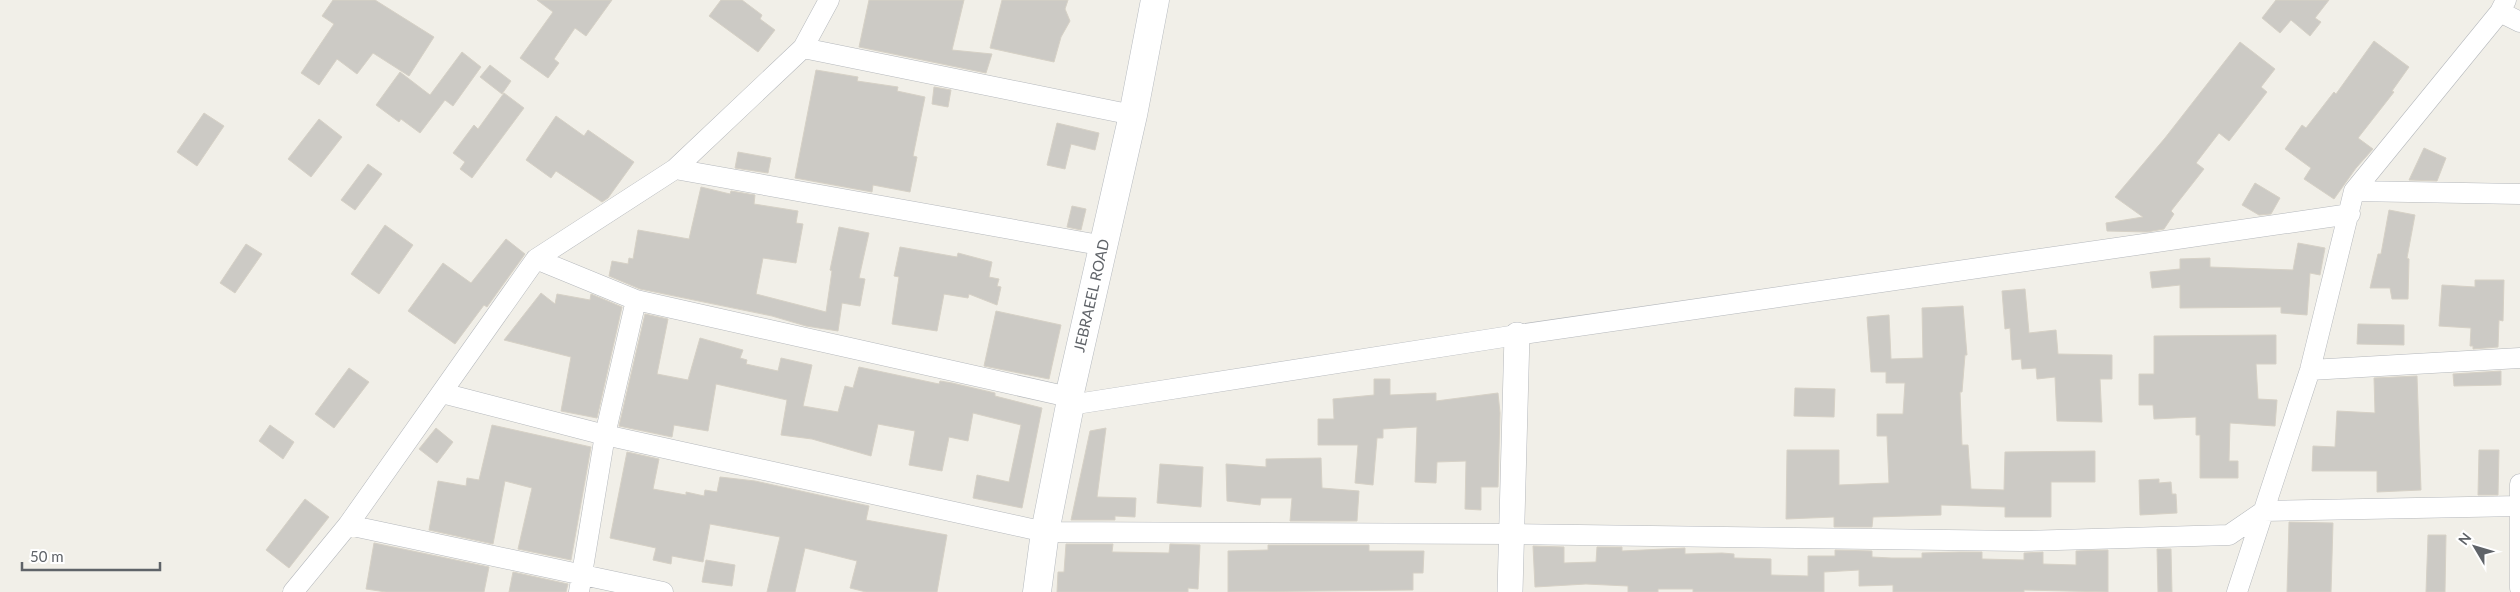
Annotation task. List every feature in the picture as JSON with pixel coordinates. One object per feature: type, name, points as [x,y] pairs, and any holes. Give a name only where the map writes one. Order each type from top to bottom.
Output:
[{"type":"main road","name":"JEBRAEEL ROAD","points":[[1037,592],[1045,532],[1070,401],[1133,116],[1155,0]]},
{"type":"street","points":[[293,592],[348,525],[536,260],[675,169],[803,48],[829,0]]},
{"type":"street","points":[[2237,592],[2310,370],[2350,214],[2354,190],[2503,6],[2520,22]]},
{"type":"street","points":[[803,48],[1133,116]]},
{"type":"street","points":[[675,169],[1105,246]]},
{"type":"street","points":[[2354,190],[2520,194]]},
{"type":"street","points":[[536,260],[636,300],[1070,401],[2350,214]]},
{"type":"street","points":[[581,584],[605,435],[636,300]]},
{"type":"street","points":[[1510,592],[1517,335]]},
{"type":"street","points":[[2310,370],[2520,358]]},
{"type":"street","points":[[442,393],[605,435],[1045,532],[1511,534],[2022,541],[2229,535],[2264,511],[2520,506]]},
{"type":"street","points":[[2520,484],[2520,588]]},
{"type":"street","points":[[348,525],[581,584],[663,592]]},
{"type":"building","points":[[333,0],[375,0],[434,37],[409,76],[373,53],[357,74],[337,59],[319,85],[301,73],[334,24],[322,16]]},
{"type":"building","points":[[537,0],[612,0],[586,36],[575,28],[554,59],[559,63],[548,78],[520,58],[553,12]]},
{"type":"building","points":[[721,0],[742,0],[762,15],[760,19],[775,30],[758,52],[709,16]]},
{"type":"building","points":[[869,0],[964,0],[952,50],[992,54],[986,73],[859,47]]},
{"type":"building","points":[[1002,0],[1068,0],[1065,9],[1070,21],[1061,37],[1054,62],[990,48]]},
{"type":"building","points":[[2276,0],[2329,0],[2315,18],[2321,22],[2310,36],[2291,20],[2280,33],[2262,18]]},
{"type":"building","points":[[2374,41],[2409,67],[2392,91],[2394,92],[2358,138],[2373,149],[2356,168],[2334,199],[2304,179],[2311,168],[2285,149],[2302,125],[2306,128],[2334,92],[2336,94]]},
{"type":"building","points":[[2240,42],[2275,69],[2261,87],[2267,92],[2229,141],[2219,133],[2196,163],[2204,169],[2171,211],[2174,214],[2164,229],[2147,232],[2107,231],[2106,223],[2143,217],[2115,197],[2165,138]]},
{"type":"building","points":[[462,52],[481,67],[453,106],[445,100],[420,133],[401,119],[399,122],[376,105],[400,72],[430,95]]},
{"type":"building","points":[[490,65],[511,81],[502,94],[480,77]]},
{"type":"building","points":[[816,70],[858,77],[857,81],[898,87],[897,91],[925,97],[913,156],[917,157],[910,192],[873,185],[872,192],[795,178]]},
{"type":"building","points":[[934,87],[951,90],[948,107],[932,104]]},
{"type":"building","points":[[504,93],[524,108],[472,178],[460,169],[465,162],[453,153],[474,125],[478,129]]},
{"type":"building","points":[[204,113],[224,126],[197,166],[177,152]]},
{"type":"building","points":[[556,116],[584,136],[588,130],[634,162],[608,198],[602,202],[556,171],[551,178],[526,160]]},
{"type":"building","points":[[319,119],[342,137],[311,177],[288,159]]},
{"type":"building","points":[[1057,123],[1099,133],[1095,150],[1071,144],[1065,169],[1047,165]]},
{"type":"building","points":[[2424,148],[2446,158],[2437,181],[2409,180]]},
{"type":"building","points":[[738,152],[771,158],[768,173],[735,168]]},
{"type":"building","points":[[368,164],[382,174],[355,210],[341,200]]},
{"type":"building","points":[[2255,183],[2280,198],[2271,214],[2259,215],[2242,205]]},
{"type":"building","points":[[701,187],[730,194],[731,191],[755,195],[754,204],[798,211],[796,223],[803,224],[796,263],[763,258],[756,294],[826,312],[832,271],[830,270],[839,227],[869,233],[859,278],[865,279],[860,306],[842,303],[838,331],[806,326],[772,316],[640,289],[609,276],[612,261],[628,264],[629,258],[633,259],[638,230],[689,239]]},
{"type":"building","points":[[1072,206],[1086,209],[1081,230],[1067,227]]},
{"type":"building","points":[[2389,210],[2415,215],[2407,258],[2409,259],[2408,299],[2392,299],[2390,288],[2370,288],[2378,254],[2381,254]]},
{"type":"building","points":[[385,225],[413,245],[379,294],[351,274]]},
{"type":"building","points":[[506,239],[525,254],[487,307],[484,305],[455,344],[408,311],[443,263],[471,283]]},
{"type":"building","points":[[2298,243],[2325,248],[2320,275],[2310,273],[2307,315],[2281,313],[2281,307],[2180,308],[2180,285],[2152,288],[2150,272],[2180,269],[2180,259],[2210,258],[2210,267],[2293,270]]},
{"type":"building","points":[[246,244],[262,254],[235,293],[220,283]]},
{"type":"building","points":[[900,247],[957,257],[958,253],[992,262],[989,277],[999,279],[997,286],[1001,287],[997,305],[969,294],[968,298],[944,294],[937,331],[892,324],[899,277],[894,276]]},
{"type":"building","points":[[2475,280],[2504,280],[2503,321],[2499,320],[2498,347],[2473,349],[2473,346],[2470,346],[2471,328],[2439,326],[2442,285],[2475,287]]},
{"type":"building","points":[[2025,289],[2029,333],[2056,330],[2058,354],[2112,355],[2112,379],[2100,379],[2102,422],[2057,421],[2055,377],[2037,379],[2036,368],[2022,369],[2021,359],[2012,360],[2010,328],[2005,329],[2002,291]]},
{"type":"building","points":[[541,293],[555,304],[557,294],[590,300],[591,294],[622,307],[597,418],[561,411],[571,357],[504,340]]},
{"type":"building","points":[[1963,306],[1967,355],[1965,355],[1962,392],[1960,392],[1962,445],[1968,445],[1971,489],[2004,490],[2005,452],[2095,451],[2095,482],[2051,482],[2051,517],[2005,517],[2005,507],[1941,505],[1941,515],[1873,517],[1872,527],[1834,527],[1834,517],[1786,519],[1787,450],[1839,450],[1839,485],[1889,483],[1887,436],[1877,436],[1877,414],[1903,414],[1905,383],[1886,383],[1886,372],[1871,372],[1867,317],[1889,315],[1891,359],[1923,358],[1922,308]]},
{"type":"building","points":[[996,311],[1061,325],[1049,379],[984,366]]},
{"type":"building","points":[[645,314],[668,319],[657,374],[688,380],[700,338],[743,350],[740,358],[747,360],[746,364],[778,371],[781,358],[812,365],[803,406],[838,412],[845,386],[853,388],[859,367],[939,384],[940,381],[952,383],[995,393],[995,396],[1042,408],[1022,508],[973,498],[977,475],[1009,482],[1021,425],[973,413],[968,441],[949,437],[942,471],[909,465],[915,431],[878,424],[871,456],[812,439],[781,435],[787,400],[716,384],[708,431],[674,425],[672,437],[619,426]]},
{"type":"building","points":[[2358,324],[2404,325],[2404,345],[2357,344]]},
{"type":"building","points":[[2276,335],[2276,364],[2256,364],[2258,399],[2277,400],[2275,426],[2230,423],[2229,461],[2238,461],[2238,478],[2200,478],[2200,435],[2196,435],[2196,417],[2154,419],[2153,405],[2139,405],[2139,374],[2154,374],[2154,336]]},
{"type":"building","points":[[349,368],[369,382],[334,428],[315,414]]},
{"type":"building","points":[[2501,371],[2501,385],[2454,386],[2453,374]]},
{"type":"building","points":[[2417,376],[2421,490],[2377,492],[2377,471],[2312,471],[2313,446],[2335,447],[2337,411],[2375,413],[2374,378]]},
{"type":"building","points":[[1374,379],[1390,379],[1390,395],[1436,393],[1436,401],[1498,393],[1500,413],[1498,487],[1481,487],[1481,510],[1465,509],[1466,461],[1437,462],[1436,483],[1415,482],[1417,427],[1383,429],[1383,438],[1377,438],[1373,485],[1355,483],[1358,445],[1318,445],[1318,419],[1334,419],[1333,399],[1374,395]]},
{"type":"building","points":[[1795,388],[1835,389],[1834,417],[1794,416]]},
{"type":"building","points":[[270,425],[294,442],[283,459],[259,441]]},
{"type":"building","points":[[492,425],[591,447],[571,560],[518,549],[532,488],[505,481],[493,544],[429,530],[438,481],[466,486],[467,478],[479,480]]},
{"type":"building","points":[[436,428],[453,442],[437,463],[419,449]]},
{"type":"building","points":[[1106,428],[1097,497],[1136,498],[1135,517],[1115,516],[1115,520],[1071,520],[1090,431]]},
{"type":"building","points":[[2479,450],[2499,450],[2498,495],[2478,495]]},
{"type":"building","points":[[627,452],[659,459],[653,489],[686,495],[686,492],[704,496],[705,490],[717,492],[720,477],[755,481],[869,506],[866,520],[947,535],[937,592],[866,592],[850,588],[857,561],[805,548],[795,592],[767,592],[780,537],[710,524],[703,562],[672,556],[671,564],[653,560],[656,548],[610,538]]},
{"type":"building","points":[[1321,458],[1322,488],[1359,491],[1357,521],[1290,521],[1292,498],[1261,498],[1260,505],[1227,501],[1226,464],[1266,467],[1266,459]]},
{"type":"building","points":[[1160,464],[1203,467],[1201,507],[1157,503]]},
{"type":"building","points":[[2159,479],[2159,483],[2171,482],[2172,494],[2176,494],[2177,513],[2140,515],[2139,480]]},
{"type":"building","points":[[305,499],[329,517],[289,568],[266,550]]},
{"type":"building","points":[[2289,522],[2333,523],[2331,592],[2287,592]]},
{"type":"building","points":[[2428,535],[2446,535],[2445,592],[2426,592]]},
{"type":"building","points":[[374,543],[489,567],[484,592],[386,592],[366,589]]},
{"type":"building","points":[[1066,544],[1113,544],[1112,552],[1169,553],[1170,544],[1200,545],[1198,589],[1188,588],[1188,592],[1057,592],[1058,572],[1064,572]]},
{"type":"building","points":[[1268,545],[1369,545],[1369,551],[1424,551],[1423,573],[1413,573],[1413,590],[1228,592],[1228,551],[1268,550]]},
{"type":"building","points":[[1533,546],[1564,547],[1564,563],[1596,562],[1597,547],[1622,547],[1622,551],[1685,548],[1685,554],[1722,553],[1734,554],[1734,558],[1771,559],[1771,575],[1808,576],[1808,556],[1835,556],[1835,550],[1872,551],[1872,557],[1891,558],[1922,558],[1922,553],[1982,552],[1982,559],[2024,560],[2024,553],[2043,552],[2043,564],[2076,565],[2076,551],[2108,550],[2108,592],[2024,590],[2024,592],[1893,592],[1893,585],[1859,586],[1859,570],[1824,572],[1824,592],[1693,592],[1693,589],[1658,589],[1658,592],[1628,592],[1628,586],[1586,584],[1535,587]]},
{"type":"building","points":[[2157,549],[2171,549],[2172,592],[2158,592]]},
{"type":"building","points":[[706,560],[735,565],[732,586],[702,582]]},
{"type":"building","points":[[513,572],[568,584],[566,592],[509,592]]}]
